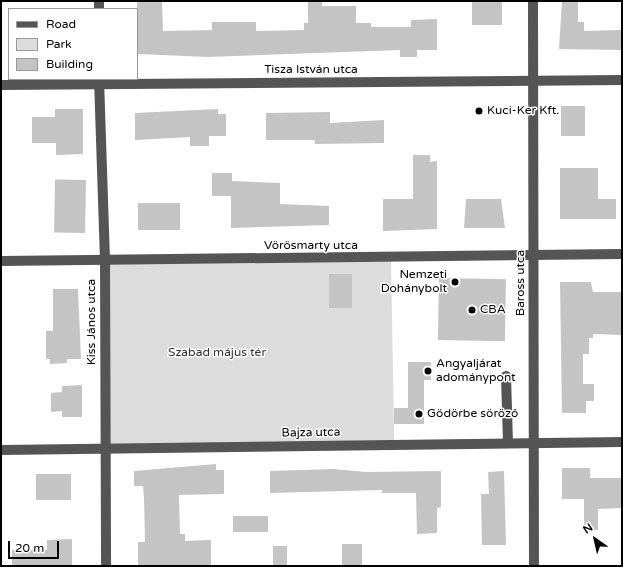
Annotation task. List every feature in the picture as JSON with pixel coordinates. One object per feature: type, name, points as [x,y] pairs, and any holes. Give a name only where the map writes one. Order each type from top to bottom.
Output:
[{"type":"street","name":"Baross utca","points":[[533,1],[534,254],[532,442],[534,566]]},
{"type":"street","name":"Tisza István utca","points":[[1,85],[99,82],[622,80]]},
{"type":"street","name":"Kiss János utca","points":[[99,82],[105,260],[106,566]]},
{"type":"street","name":"Vörösmarty utca","points":[[1,261],[391,259],[534,254],[622,254]]},
{"type":"street","points":[[506,376],[508,443]]},
{"type":"street","name":"Bajza utca","points":[[1,450],[622,442]]},
{"type":"green space","name":"Szabad május tér","points":[[391,259],[394,444],[108,449],[105,264]]},
{"type":"building","points":[[137,1],[162,1],[163,31],[212,30],[212,22],[256,22],[256,31],[304,30],[304,23],[308,23],[308,1],[322,1],[322,6],[356,6],[356,23],[371,23],[371,27],[411,27],[411,20],[437,19],[437,50],[417,50],[417,57],[400,57],[400,50],[208,57],[138,54]]},
{"type":"building","points":[[472,1],[502,1],[502,25],[472,25]]},
{"type":"building","points":[[562,1],[578,1],[578,22],[584,22],[584,31],[622,30],[622,50],[559,49]]},
{"type":"building","points":[[561,106],[585,106],[585,136],[561,136]]},
{"type":"building","points":[[55,109],[83,109],[83,154],[56,155],[56,143],[32,143],[32,117],[55,117]]},
{"type":"building","points":[[218,109],[218,114],[226,114],[226,136],[209,136],[209,146],[190,146],[190,137],[135,140],[135,113]]},
{"type":"building","points":[[330,112],[330,123],[384,120],[384,143],[315,144],[315,140],[266,140],[266,113]]},
{"type":"building","points":[[413,155],[430,155],[430,162],[437,161],[437,229],[383,231],[383,199],[413,199]]},
{"type":"building","points":[[560,168],[598,168],[598,199],[616,199],[616,219],[560,219]]},
{"type":"building","points":[[212,173],[232,173],[232,181],[280,183],[280,204],[329,206],[329,225],[231,228],[231,196],[212,196]]},
{"type":"building","points":[[55,179],[86,180],[85,233],[54,232]]},
{"type":"building","points":[[466,199],[501,199],[505,228],[464,228]]},
{"type":"building","points":[[138,203],[180,203],[180,230],[138,230]]},
{"type":"building","points":[[329,274],[352,274],[352,308],[329,308]]},
{"type":"building","name":"CBA","points":[[439,278],[506,279],[505,341],[438,340]]},
{"type":"building","points":[[560,282],[591,282],[593,292],[622,292],[622,335],[593,334],[593,338],[589,338],[589,354],[583,354],[583,384],[594,384],[594,401],[586,401],[586,413],[562,413]]},
{"type":"building","points":[[53,289],[78,289],[81,359],[67,359],[67,363],[50,364],[50,359],[46,359],[46,331],[53,331]]},
{"type":"building","points":[[408,362],[431,362],[431,380],[424,380],[424,424],[394,424],[394,408],[408,408]]},
{"type":"building","points":[[82,385],[82,417],[62,417],[62,411],[51,412],[51,393],[62,392],[62,386]]},
{"type":"building","points":[[216,464],[216,470],[224,470],[224,494],[179,495],[180,534],[185,534],[185,541],[211,540],[211,566],[138,566],[138,542],[145,542],[144,498],[143,486],[134,486],[134,471]]},
{"type":"building","points":[[562,468],[590,468],[590,478],[622,478],[622,508],[598,509],[598,530],[584,531],[584,499],[562,499]]},
{"type":"building","points":[[333,469],[366,472],[441,471],[441,507],[437,508],[437,533],[417,534],[416,493],[382,493],[382,490],[270,493],[270,471]]},
{"type":"building","points":[[504,471],[506,545],[482,545],[481,494],[489,494],[488,472]]},
{"type":"building","points":[[36,474],[71,474],[71,500],[36,500]]},
{"type":"building","points":[[233,516],[268,516],[268,532],[233,532]]},
{"type":"building","points":[[72,539],[72,566],[12,566],[12,550],[47,550],[47,540]]},
{"type":"building","points":[[342,544],[362,544],[362,566],[342,566]]},
{"type":"building","points":[[273,546],[287,546],[287,566],[273,566]]},
{"type":"place","name":"Kuci-Ker Kft.","points":[[479,111]]},
{"type":"place","name":"Nemzeti Dohánybolt","points":[[455,282]]},
{"type":"place","name":"CBA","points":[[472,310]]},
{"type":"place","name":"Angyaljárat adománypont","points":[[428,371]]},
{"type":"place","name":"Gödörbe söröző","points":[[419,414]]}]
